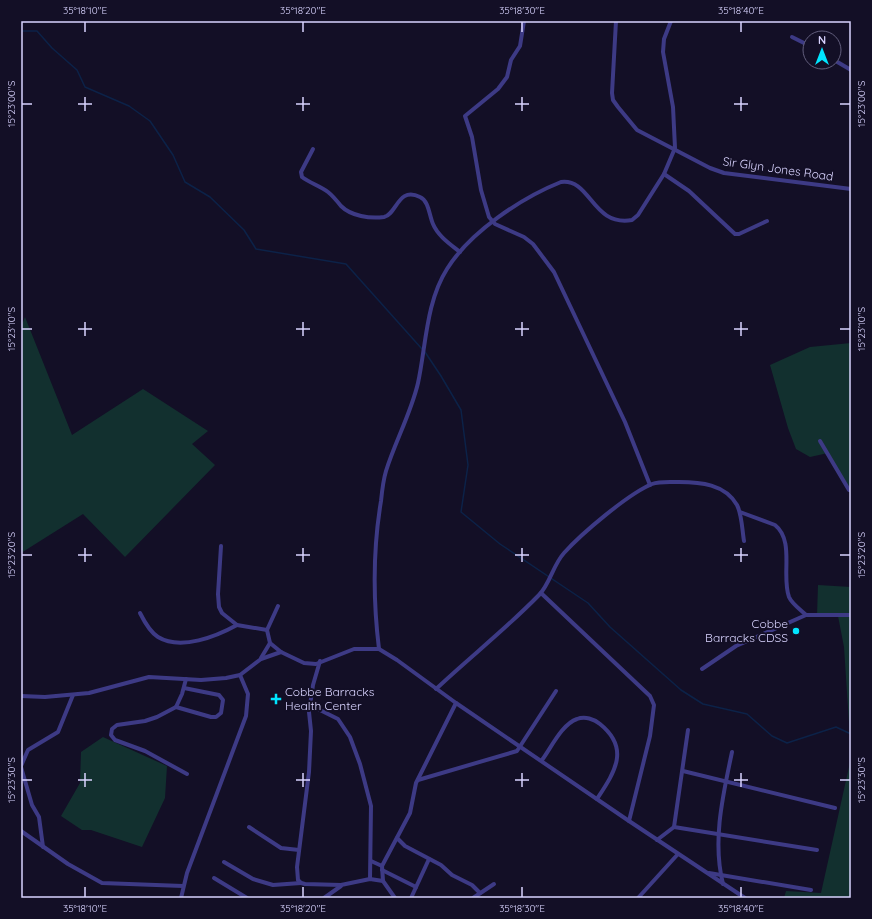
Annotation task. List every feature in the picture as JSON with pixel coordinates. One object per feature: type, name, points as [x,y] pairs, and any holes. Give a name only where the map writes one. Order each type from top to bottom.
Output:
[{"type":"street","points":[[524,21],[520,46],[511,60],[506,77],[498,88],[465,117],[472,136],[481,190],[487,212],[492,221],[524,237],[532,244],[554,272],[625,422],[650,485]]},
{"type":"street","name":"Sir Glyn Jones Road","points":[[616,21],[611,82],[613,100],[625,118],[637,130],[724,174],[851,189]]},
{"type":"street","points":[[378,649],[375,615],[376,528],[385,472],[417,385],[432,309],[439,285],[446,269],[460,252],[492,221],[555,185],[565,182],[578,185],[594,206],[615,219],[632,220],[638,214],[664,174],[675,148],[673,107],[663,52],[664,40],[672,21]]},
{"type":"street","points":[[792,37],[802,42]]},
{"type":"street","points":[[842,65],[851,70]]},
{"type":"street","points":[[313,149],[301,172],[302,177],[328,192],[345,209],[356,215],[383,217],[391,213],[400,199],[409,195],[420,196],[424,199],[428,207],[436,230],[460,252]]},
{"type":"street","points":[[664,174],[689,191],[735,234],[739,234],[767,221]]},
{"type":"street","points":[[820,441],[849,490],[851,490]]},
{"type":"street","points":[[436,688],[541,594],[559,559],[573,544],[627,500],[650,485],[673,482],[699,482],[712,485],[721,490],[733,499],[740,512],[744,541]]},
{"type":"street","points":[[740,512],[775,525],[779,528],[785,542],[789,596],[806,615]]},
{"type":"street","points":[[221,546],[219,607],[222,613],[237,625],[267,630]]},
{"type":"street","points":[[541,594],[650,696],[654,705],[650,736],[629,821]]},
{"type":"street","points":[[278,606],[267,630],[270,643],[281,652],[304,663],[316,664],[320,661],[354,648],[378,649],[397,660],[456,704],[542,760],[629,821],[745,898]]},
{"type":"street","points":[[140,613],[146,624],[158,637],[171,641],[189,642],[205,639],[237,625]]},
{"type":"street","points":[[702,669],[736,646],[806,615],[851,616]]},
{"type":"street","points":[[261,658],[270,643]]},
{"type":"street","points":[[21,696],[45,697],[108,690],[149,677],[186,680],[220,678],[240,674],[261,658],[281,652]]},
{"type":"street","points":[[300,883],[297,876],[309,772],[311,731],[309,712],[313,685],[320,661]]},
{"type":"street","points":[[181,898],[183,886],[246,716],[248,694],[240,674]]},
{"type":"street","points":[[176,707],[186,680]]},
{"type":"street","points":[[184,688],[219,695],[223,700],[221,713],[216,718],[176,707],[144,721],[117,725],[112,729],[111,734],[115,740],[145,751],[187,774]]},
{"type":"street","points":[[418,780],[512,753],[520,746],[556,691]]},
{"type":"street","points":[[43,847],[39,817],[32,805],[21,766],[28,750],[58,732],[73,695]]},
{"type":"street","points":[[395,898],[384,881],[382,868],[410,813],[418,780],[456,704]]},
{"type":"street","points":[[310,705],[338,719],[350,737],[360,764],[371,806],[370,879]]},
{"type":"street","points":[[542,760],[567,726],[577,719],[587,718],[596,721],[610,732],[618,757],[614,772],[597,799]]},
{"type":"street","points":[[657,840],[674,827],[688,730]]},
{"type":"street","points":[[723,884],[718,861],[718,834],[732,752]]},
{"type":"street","points":[[683,771],[835,808]]},
{"type":"street","points":[[248,826],[281,848],[299,850]]},
{"type":"street","points":[[674,827],[817,850]]},
{"type":"street","points":[[21,831],[68,864],[102,883],[183,886]]},
{"type":"street","points":[[397,838],[405,846],[442,865],[452,875],[472,885],[480,893]]},
{"type":"street","points":[[638,898],[678,854]]},
{"type":"street","points":[[411,898],[428,859]]},
{"type":"street","points":[[371,861],[416,887]]},
{"type":"street","points":[[224,862],[253,879],[273,885],[300,883],[341,885],[370,879],[384,881]]},
{"type":"street","points":[[706,872],[811,890]]},
{"type":"street","points":[[214,878],[247,898]]},
{"type":"street","points":[[475,897],[494,884]]},
{"type":"street","points":[[324,898],[341,885]]},
{"type":"green space","points":[[25,317],[72,435],[143,389],[208,431],[192,444],[215,465],[125,557],[83,514],[21,553],[21,327]]},
{"type":"green space","points":[[851,343],[851,490],[828,453],[810,457],[796,449],[788,428],[770,365],[810,347]]},
{"type":"green space","points":[[818,585],[851,587],[851,753],[844,647],[838,616],[817,616]]},
{"type":"green space","points":[[103,737],[167,766],[165,798],[142,847],[91,830],[82,830],[61,816],[80,783],[81,752]]},
{"type":"green space","points":[[851,758],[851,898],[784,898],[786,891],[821,893]]},
{"type":"waterway","points":[[21,31],[37,31],[52,48],[77,70],[85,87],[129,106],[150,121],[173,155],[185,182],[210,197],[244,230],[256,249],[346,264],[422,349]]},
{"type":"waterway","points":[[425,352],[461,410],[468,465],[461,512],[500,544],[588,603],[610,627],[681,690],[703,704],[747,714],[772,736],[787,743],[836,727],[851,734]]},
{"type":"place","name":"Cobbe Barracks CDSS","points":[[796,631]]},
{"type":"place","name":"Cobbe Barracks Health Center","points":[[276,699]]}]
